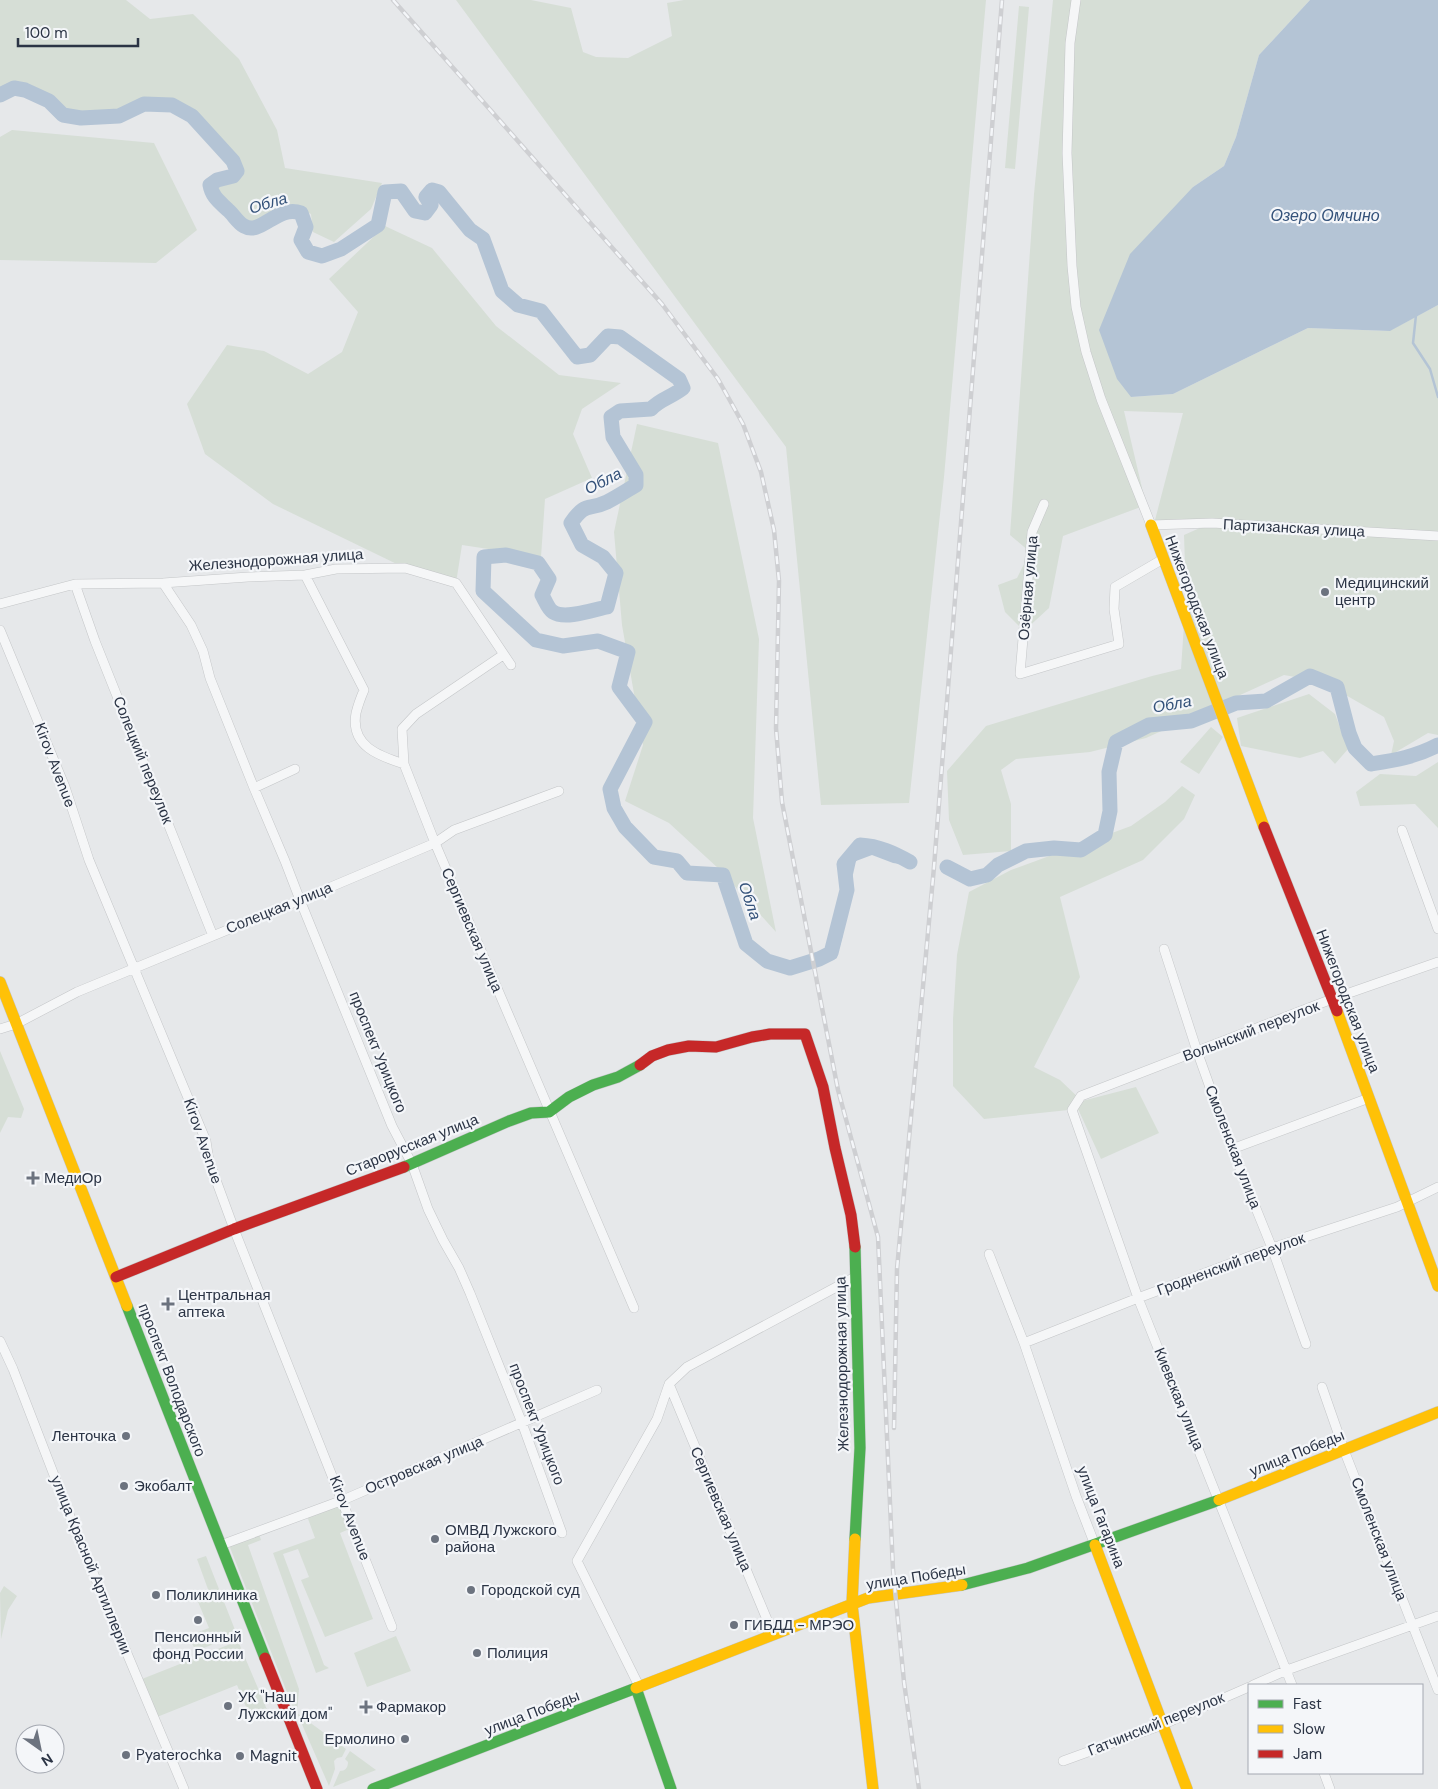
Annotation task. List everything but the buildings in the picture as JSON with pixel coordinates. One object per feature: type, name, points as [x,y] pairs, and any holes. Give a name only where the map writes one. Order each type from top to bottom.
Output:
[{"type":"street","points":[[1076,0],[1070,43],[1067,153],[1072,266],[1076,307],[1086,352],[1101,399],[1150,525]]},
{"type":"street","name":"Озёрная улица","points":[[1044,504],[1032,532],[1020,674],[1119,644],[1114,609],[1115,587],[1163,559]]},
{"type":"street","name":"Партизанская улица","points":[[1150,525],[1212,523],[1438,536]]},
{"type":"street","name":"Нижегородская улица","points":[[1150,525],[1228,727],[1269,840],[1332,999],[1438,1286]]},
{"type":"street","name":"Железнодорожная улица","points":[[0,604],[75,584],[163,583],[305,575],[336,569],[405,568],[456,584],[511,665]]},
{"type":"street","points":[[305,575],[364,690],[356,712],[355,728],[366,748],[379,756],[404,764]]},
{"type":"street","name":"проспект Урицкого","points":[[163,583],[190,625],[203,651],[210,678],[254,788],[286,861],[392,1126],[412,1164],[428,1209],[459,1268],[522,1423],[562,1533]]},
{"type":"street","name":"Солецкий переулок","points":[[75,584],[99,650],[213,936]]},
{"type":"street","name":"Kirov Avenue","points":[[0,630],[65,787],[89,860],[206,1141],[209,1161],[234,1229],[392,1627]]},
{"type":"street","name":"Сергиевская улица","points":[[503,655],[416,714],[402,729],[404,764],[435,843],[634,1308]]},
{"type":"street","points":[[254,788],[295,769]]},
{"type":"street","name":"Солецкая улица","points":[[0,1029],[16,1024],[77,992],[435,843],[454,830],[559,791]]},
{"type":"street","points":[[1402,830],[1438,929]]},
{"type":"street","name":"Смоленская улица","points":[[1164,949],[1197,1051],[1232,1149],[1272,1248],[1306,1344]]},
{"type":"street","name":"Волынский переулок","points":[[1072,1110],[1081,1096],[1332,999],[1438,962]]},
{"type":"street","name":"проспект Володарского","points":[[0,982],[317,1789]]},
{"type":"street","name":"Железнодорожная улица","points":[[550,1112],[569,1097],[593,1084],[618,1077],[642,1064],[652,1056],[668,1050],[689,1046],[716,1047],[770,1034],[805,1034],[823,1087],[851,1215],[855,1250],[860,1448],[852,1604],[873,1789]]},
{"type":"street","points":[[1232,1149],[1369,1098]]},
{"type":"street","name":"Киевская улица","points":[[1072,1110],[1138,1298],[1292,1684]]},
{"type":"street","name":"Старорусская улица","points":[[116,1277],[234,1229],[412,1164],[516,1118],[531,1113],[550,1112]]},
{"type":"street","name":"Гродненский переулок","points":[[1024,1343],[1272,1248],[1407,1203],[1438,1186]]},
{"type":"street","name":"улица Гагарина","points":[[989,1254],[1024,1343],[1076,1496],[1187,1789]]},
{"type":"street","points":[[671,1789],[636,1688],[638,1682],[577,1561],[657,1420],[669,1384],[687,1367],[855,1277]]},
{"type":"street","name":"улица Красной Артиллерии","points":[[0,1341],[99,1589],[184,1789]]},
{"type":"street","name":"Сергиевская улица","points":[[669,1384],[773,1634]]},
{"type":"street","name":"Смоленская улица","points":[[1322,1387],[1344,1450],[1438,1690]]},
{"type":"street","name":"Островская улица","points":[[221,1544],[343,1500],[597,1390]]},
{"type":"street","name":"улица Победы","points":[[373,1789],[868,1598],[971,1584],[1028,1568],[1219,1500],[1438,1412]]},
{"type":"street","name":"Гатчинский переулок","points":[[1256,1684],[1287,1670],[1438,1616]]},
{"type":"street","name":"Гатчинский переулок","points":[[1063,1761],[1162,1725],[1248,1687]]},
{"type":"street","points":[[1324,1774],[1330,1789]]},
{"type":"shaded area","points":[[0,0],[126,0],[150,19],[193,14],[239,59],[277,130],[285,168],[382,183],[371,209],[334,242],[313,232],[311,214],[293,207],[273,213],[254,225],[246,223],[215,191],[214,187],[234,179],[241,172],[237,159],[194,114],[174,102],[144,100],[118,112],[81,114],[65,111],[51,98],[26,87],[13,84],[0,91]]},
{"type":"shaded area","points":[[456,0],[531,0],[571,8],[583,52],[596,57],[628,58],[672,36],[667,3],[684,0],[986,0],[944,477],[909,803],[821,805],[786,447]]},
{"type":"shaded area","points":[[1053,0],[1310,0],[1259,55],[1236,137],[1224,166],[1193,187],[1131,397],[1173,394],[1308,328],[1389,331],[1438,305],[1438,735],[1428,733],[1391,755],[1394,741],[1384,717],[1323,682],[1284,675],[1146,738],[1090,752],[1016,759],[1001,770],[1011,804],[1011,851],[963,855],[949,820],[947,771],[986,726],[1181,669],[1186,595],[1184,535],[1211,523],[1155,520],[1183,413],[1124,411],[1146,505],[1063,536],[1049,608],[1024,631],[1005,612],[998,585],[1017,578],[1030,552],[1010,535],[1034,194]]},
{"type":"shaded area","points":[[1019,6],[1029,7],[1015,169],[1005,168]]},
{"type":"shaded area","points":[[12,130],[154,143],[197,230],[156,263],[0,260],[0,137]]},
{"type":"shaded area","points":[[385,226],[432,248],[496,326],[559,375],[621,383],[582,409],[573,434],[592,478],[545,499],[541,557],[462,545],[456,583],[405,568],[273,504],[205,454],[187,404],[227,345],[264,351],[308,374],[342,352],[358,312],[329,279]]},
{"type":"shaded area","points":[[637,424],[718,443],[759,639],[753,818],[776,932],[719,869],[669,823],[625,801],[643,745],[622,625],[614,532]]},
{"type":"shaded area","points":[[1309,694],[1335,714],[1348,749],[1335,764],[1323,751],[1300,758],[1241,746],[1237,718]]},
{"type":"shaded area","points":[[1211,727],[1223,737],[1199,774],[1180,762]]},
{"type":"shaded area","points":[[1438,762],[1438,828],[1415,804],[1360,806],[1356,792],[1380,774],[1416,776]]},
{"type":"shaded area","points":[[1182,786],[1195,795],[1184,819],[1143,860],[1060,897],[1080,977],[1034,1067],[1060,1080],[1082,1101],[1136,1087],[1159,1133],[1101,1159],[1078,1109],[984,1119],[953,1086],[953,1019],[957,955],[969,892],[1011,870],[1131,826],[1165,802]]},
{"type":"shaded area","points":[[0,1051],[24,1109],[21,1118],[8,1117],[0,1133]]},
{"type":"shaded area","points":[[344,1502],[354,1527],[340,1533],[373,1619],[325,1637],[301,1580],[309,1577],[298,1549],[283,1554],[324,1665],[329,1668],[316,1673],[273,1553],[315,1538],[307,1516]]},
{"type":"shaded area","points":[[259,1534],[261,1540],[248,1545],[299,1689],[297,1713],[292,1705],[229,1545]]},
{"type":"shaded area","points":[[206,1556],[237,1635],[196,1651],[188,1636],[209,1628],[196,1597],[209,1592],[197,1559]]},
{"type":"shaded area","points":[[4,1586],[17,1596],[8,1610],[1,1639],[0,1593]]},
{"type":"shaded area","points":[[396,1636],[411,1671],[367,1687],[354,1653]]},
{"type":"shaded area","points":[[238,1641],[268,1712],[251,1719],[237,1685],[157,1717],[142,1679]]},
{"type":"shaded area","points":[[297,1713],[346,1749],[342,1757],[334,1761],[335,1769],[329,1786]]},
{"type":"shaded area","points":[[350,1751],[376,1770],[333,1787],[340,1771],[345,1770],[347,1767],[348,1762],[345,1759]]},
{"type":"water","name":"Озеро Омчино","points":[[1310,0],[1438,0],[1438,305],[1390,331],[1308,328],[1173,394],[1131,397],[1117,379],[1099,330],[1130,254],[1193,187],[1224,166],[1236,137],[1259,55]]},
{"type":"water","points":[[860,845],[886,850],[910,862],[907,865],[893,863],[872,855],[856,861],[843,919],[843,935],[836,959],[831,953],[847,890],[844,864]]},
{"type":"waterway","name":"Обла","points":[[0,95],[14,88],[25,90],[49,101],[63,115],[81,118],[119,116],[144,104],[172,105],[192,116],[233,161],[237,171],[233,176],[217,180],[210,185],[217,199],[240,223],[250,228],[257,227],[285,213],[293,211],[301,213],[306,227],[301,240],[308,252],[322,256],[341,249],[378,225],[385,192],[401,191],[415,211],[425,213],[431,205],[426,197],[432,190],[439,192],[470,230],[483,239],[502,291],[518,305],[541,311],[577,357],[590,355],[608,336],[620,337],[679,379],[683,388],[651,409],[620,411],[611,417],[613,437],[636,475],[636,485],[601,505],[584,509],[571,523],[582,545],[603,557],[616,573],[607,607],[572,615],[558,614],[551,611],[542,595],[549,579],[538,563],[506,555],[484,557],[483,591],[536,640],[563,646],[598,641],[628,652],[619,687],[645,722],[610,789],[614,808],[625,827],[654,857],[677,861],[687,873],[723,875],[746,944],[767,961],[790,968],[819,959],[831,953],[847,890],[844,864],[860,845],[886,850],[910,862]]},
{"type":"waterway","points":[[1416,315],[1413,343],[1430,369],[1438,397]]},
{"type":"waterway","name":"Обла","points":[[947,867],[970,879],[987,875],[998,865],[1026,851],[1054,848],[1081,850],[1105,835],[1110,811],[1109,772],[1116,742],[1149,725],[1191,721],[1236,703],[1266,701],[1310,676],[1337,687],[1349,733],[1355,748],[1371,764],[1413,755],[1438,745]]},
{"type":"railway","points":[[393,0],[662,304],[718,379],[743,424],[761,472],[774,530],[779,581],[776,728],[782,802],[838,1090],[878,1237],[893,1570],[904,1682],[919,1789]]},
{"type":"railway","points":[[894,1428],[897,1269],[934,867],[1002,0]]},
{"type":"traffic: fast","points":[[404,1167],[509,1121],[531,1113],[549,1112],[569,1097],[593,1085],[618,1077],[640,1065]]},
{"type":"traffic: fast","points":[[855,1247],[860,1448],[855,1539]]},
{"type":"traffic: fast","points":[[127,1306],[265,1658]]},
{"type":"traffic: fast","points":[[962,1585],[1028,1568],[1219,1500]]},
{"type":"traffic: fast","points":[[373,1789],[636,1688],[671,1789]]},
{"type":"traffic: slow","points":[[1151,525],[1264,827]]},
{"type":"traffic: slow","points":[[0,982],[127,1306]]},
{"type":"traffic: slow","points":[[1337,1011],[1438,1286]]},
{"type":"traffic: slow","points":[[1219,1500],[1438,1412]]},
{"type":"traffic: slow","points":[[855,1539],[852,1604],[873,1789]]},
{"type":"traffic: slow","points":[[1095,1545],[1187,1789]]},
{"type":"traffic: slow","points":[[636,1688],[868,1598],[962,1585]]},
{"type":"traffic: jam","points":[[1264,827],[1337,1011]]},
{"type":"traffic: jam","points":[[640,1065],[652,1056],[668,1050],[689,1046],[716,1047],[770,1034],[805,1034],[823,1087],[851,1215],[855,1247]]},
{"type":"traffic: jam","points":[[116,1277],[234,1229],[404,1167]]},
{"type":"traffic: jam","points":[[265,1658],[317,1789]]},
{"type":"place","name":"Медицинский центр","points":[[1325,592]]},
{"type":"place","name":"МедиОр","points":[[33,1178]]},
{"type":"place","name":"Центральная аптека","points":[[168,1304]]},
{"type":"place","name":"Ленточка","points":[[126,1436]]},
{"type":"place","name":"Экобалт","points":[[124,1486]]},
{"type":"place","name":"ОМВД Лужского района","points":[[435,1539]]},
{"type":"place","name":"Городской суд","points":[[471,1590]]},
{"type":"place","name":"Поликлиника","points":[[156,1595]]},
{"type":"place","name":"Пенсионный фонд России","points":[[198,1620]]},
{"type":"place","name":"ГИБДД - МРЭО","points":[[734,1625]]},
{"type":"place","name":"Полиция","points":[[477,1653]]},
{"type":"place","name":"УК \"Наш Лужский дом\"","points":[[228,1706]]},
{"type":"place","name":"Фармакор","points":[[366,1707]]},
{"type":"place","name":"Ермолино","points":[[405,1739]]},
{"type":"place","name":"Pyaterochka","points":[[126,1755]]},
{"type":"place","name":"Magnit","points":[[240,1756]]}]
